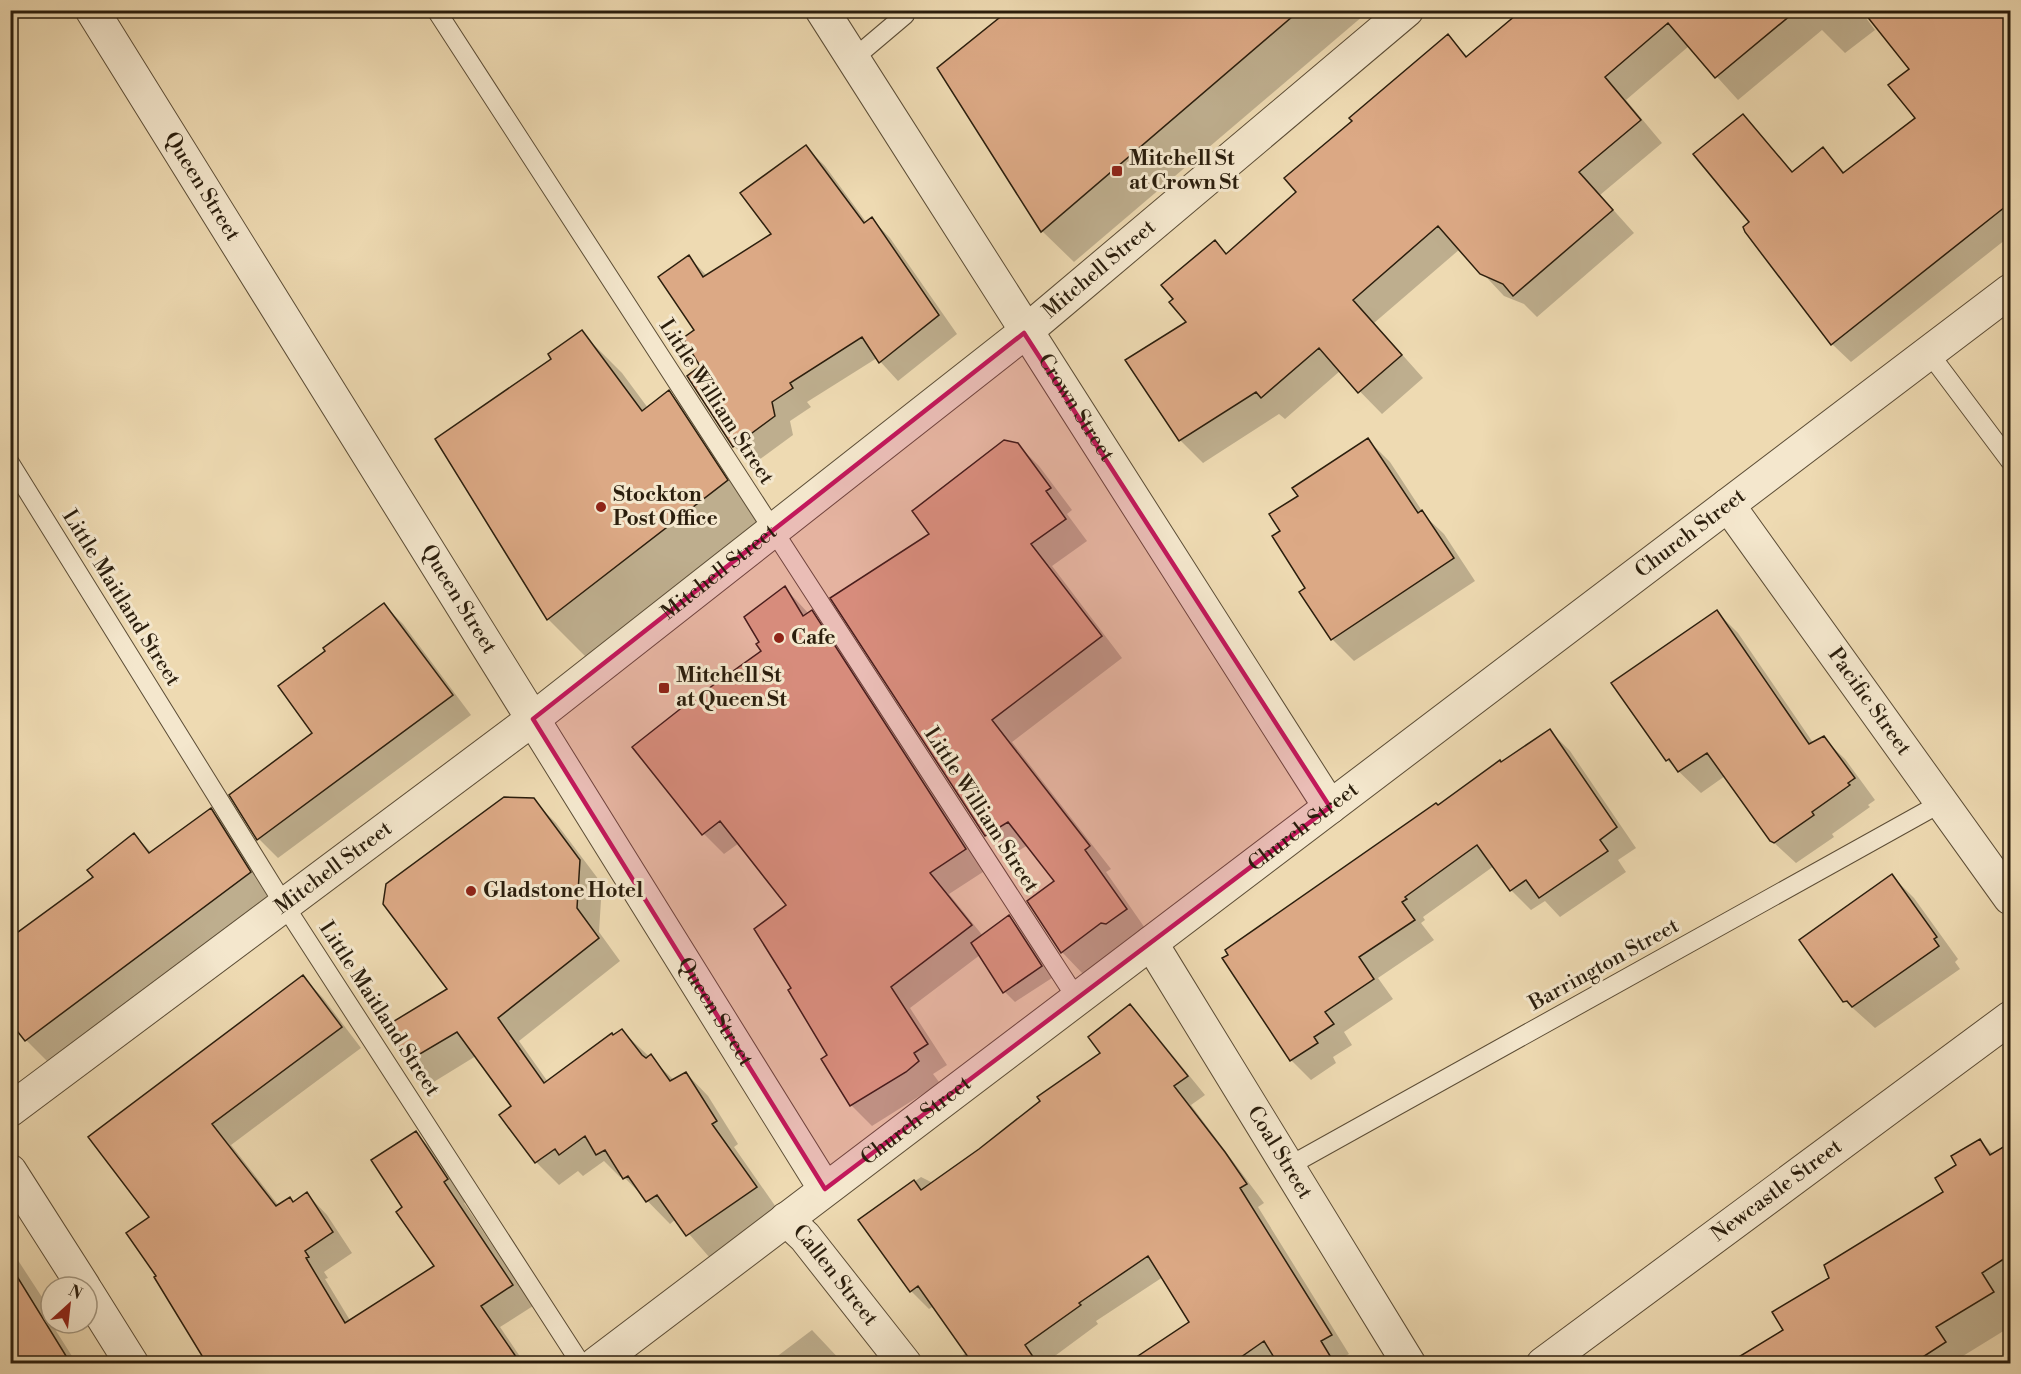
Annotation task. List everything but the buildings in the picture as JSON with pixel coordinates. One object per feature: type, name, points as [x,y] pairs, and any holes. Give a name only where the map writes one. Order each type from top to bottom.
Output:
[{"type":"street","name":"Queen Street","points":[[92,10],[825,1190]]},
{"type":"street","name":"Crown Street","points":[[822,10],[1024,333],[1330,807]]},
{"type":"street","name":"Mitchell Street","points":[[10,1110],[533,719],[1024,333],[1407,10]]},
{"type":"street","name":"Church Street","points":[[596,1364],[2010,291]]},
{"type":"street","name":"Pacific Street","points":[[1728,505],[2010,898]]},
{"type":"street","name":"Coal Street","points":[[1151,942],[1409,1364]]},
{"type":"street","name":"Newcastle Street","points":[[1543,1364],[2010,1018]]},
{"type":"street","points":[[10,1171],[76,1275]]},
{"type":"street","name":"Callen Street","points":[[786,1219],[805,1237],[905,1364]]},
{"type":"street","points":[[99,1311],[132,1364]]},
{"type":"lane","name":"Little William Street","points":[[436,10],[1077,999]]},
{"type":"lane","points":[[853,59],[905,15]]},
{"type":"lane","points":[[1929,353],[2010,461]]},
{"type":"lane","name":"Little Maitland Street","points":[[10,463],[285,906],[581,1364]]},
{"type":"lane","name":"Barrington Street","points":[[1289,1166],[1941,803]]},
{"type":"highlighted area","points":[[1024,333],[1330,807],[825,1189],[533,719]]},
{"type":"place","name":"Mitchell St at Crown St","points":[[1117,171]]},
{"type":"place","name":"Stockton Post Office","points":[[601,507]]},
{"type":"place","name":"Cafe","points":[[779,638]]},
{"type":"place","name":"Mitchell St at Queen St","points":[[664,688]]},
{"type":"place","name":"Gladstone Hotel","points":[[471,891]]}]
